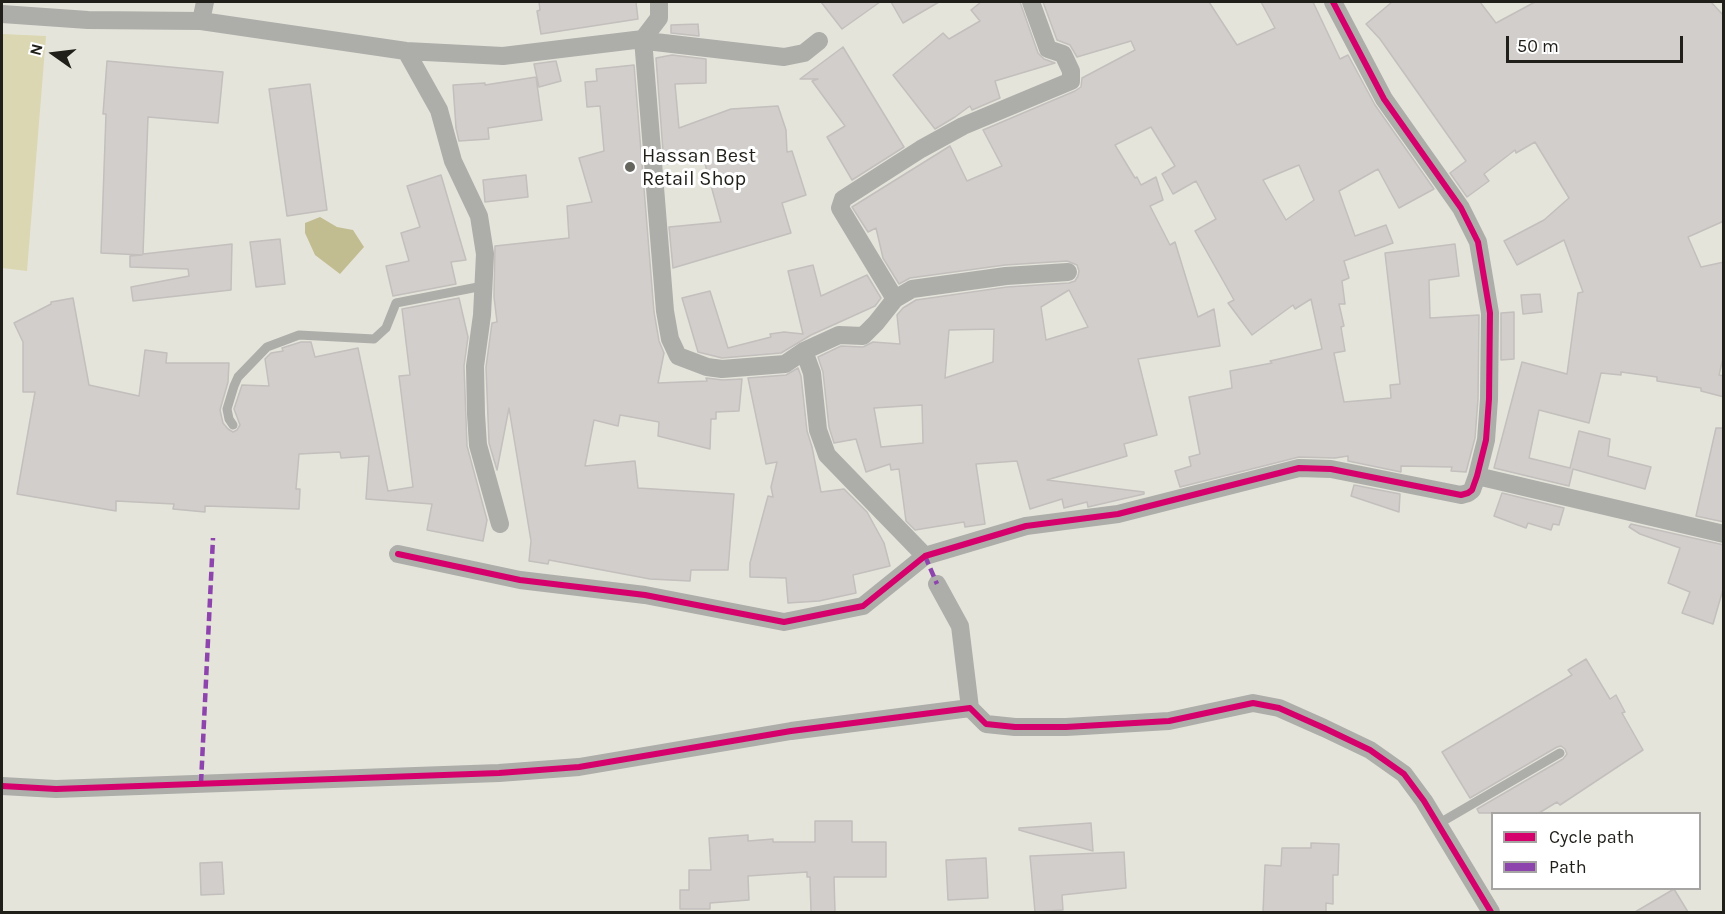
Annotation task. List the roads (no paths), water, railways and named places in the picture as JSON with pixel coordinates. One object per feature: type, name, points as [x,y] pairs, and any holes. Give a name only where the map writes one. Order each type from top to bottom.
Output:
[{"type":"street","points":[[88,20],[93,2]]},
{"type":"street","points":[[201,21],[206,2]]},
{"type":"street","points":[[659,2],[659,18],[643,39],[665,311],[670,339],[678,356],[707,367],[722,369],[785,364],[804,351],[839,335],[863,336],[895,299],[912,289],[1006,276],[1068,272]]},
{"type":"street","points":[[895,299],[840,208],[843,199],[921,149],[963,126],[1071,81],[1071,71],[1063,54],[1048,49],[1031,2]]},
{"type":"street","points":[[398,554],[520,580],[645,595],[784,622],[863,606],[925,555],[1026,526],[1118,514],[1299,468],[1331,469],[1461,495],[1472,490],[1486,440],[1489,399],[1490,314],[1478,242],[1461,208],[1384,99],[1333,2]]},
{"type":"street","points":[[2,14],[88,20],[201,21],[406,51],[503,56],[643,39],[784,57],[804,53],[819,41]]},
{"type":"street","points":[[406,51],[439,110],[453,161],[479,216],[485,254],[482,315],[475,366],[478,445],[500,524]]},
{"type":"street","points":[[804,351],[812,373],[818,430],[826,455],[925,555]]},
{"type":"street","points":[[1477,476],[1724,534]]},
{"type":"street","points":[[937,584],[960,626],[970,708],[986,724],[1015,727],[1066,727],[1169,721],[1253,703],[1279,708],[1370,750],[1404,774],[1425,801],[1491,912]]},
{"type":"street","points":[[2,786],[56,789],[499,773],[579,766],[791,731],[970,708]]},
{"type":"lane","points":[[233,425],[227,408],[234,386],[238,377],[267,347],[300,335],[374,339],[386,328],[396,303],[483,286]]},
{"type":"lane","points":[[1438,824],[1560,753]]},
{"type":"place","name":"Hassan Best Retail Shop","points":[[630,167]]}]
